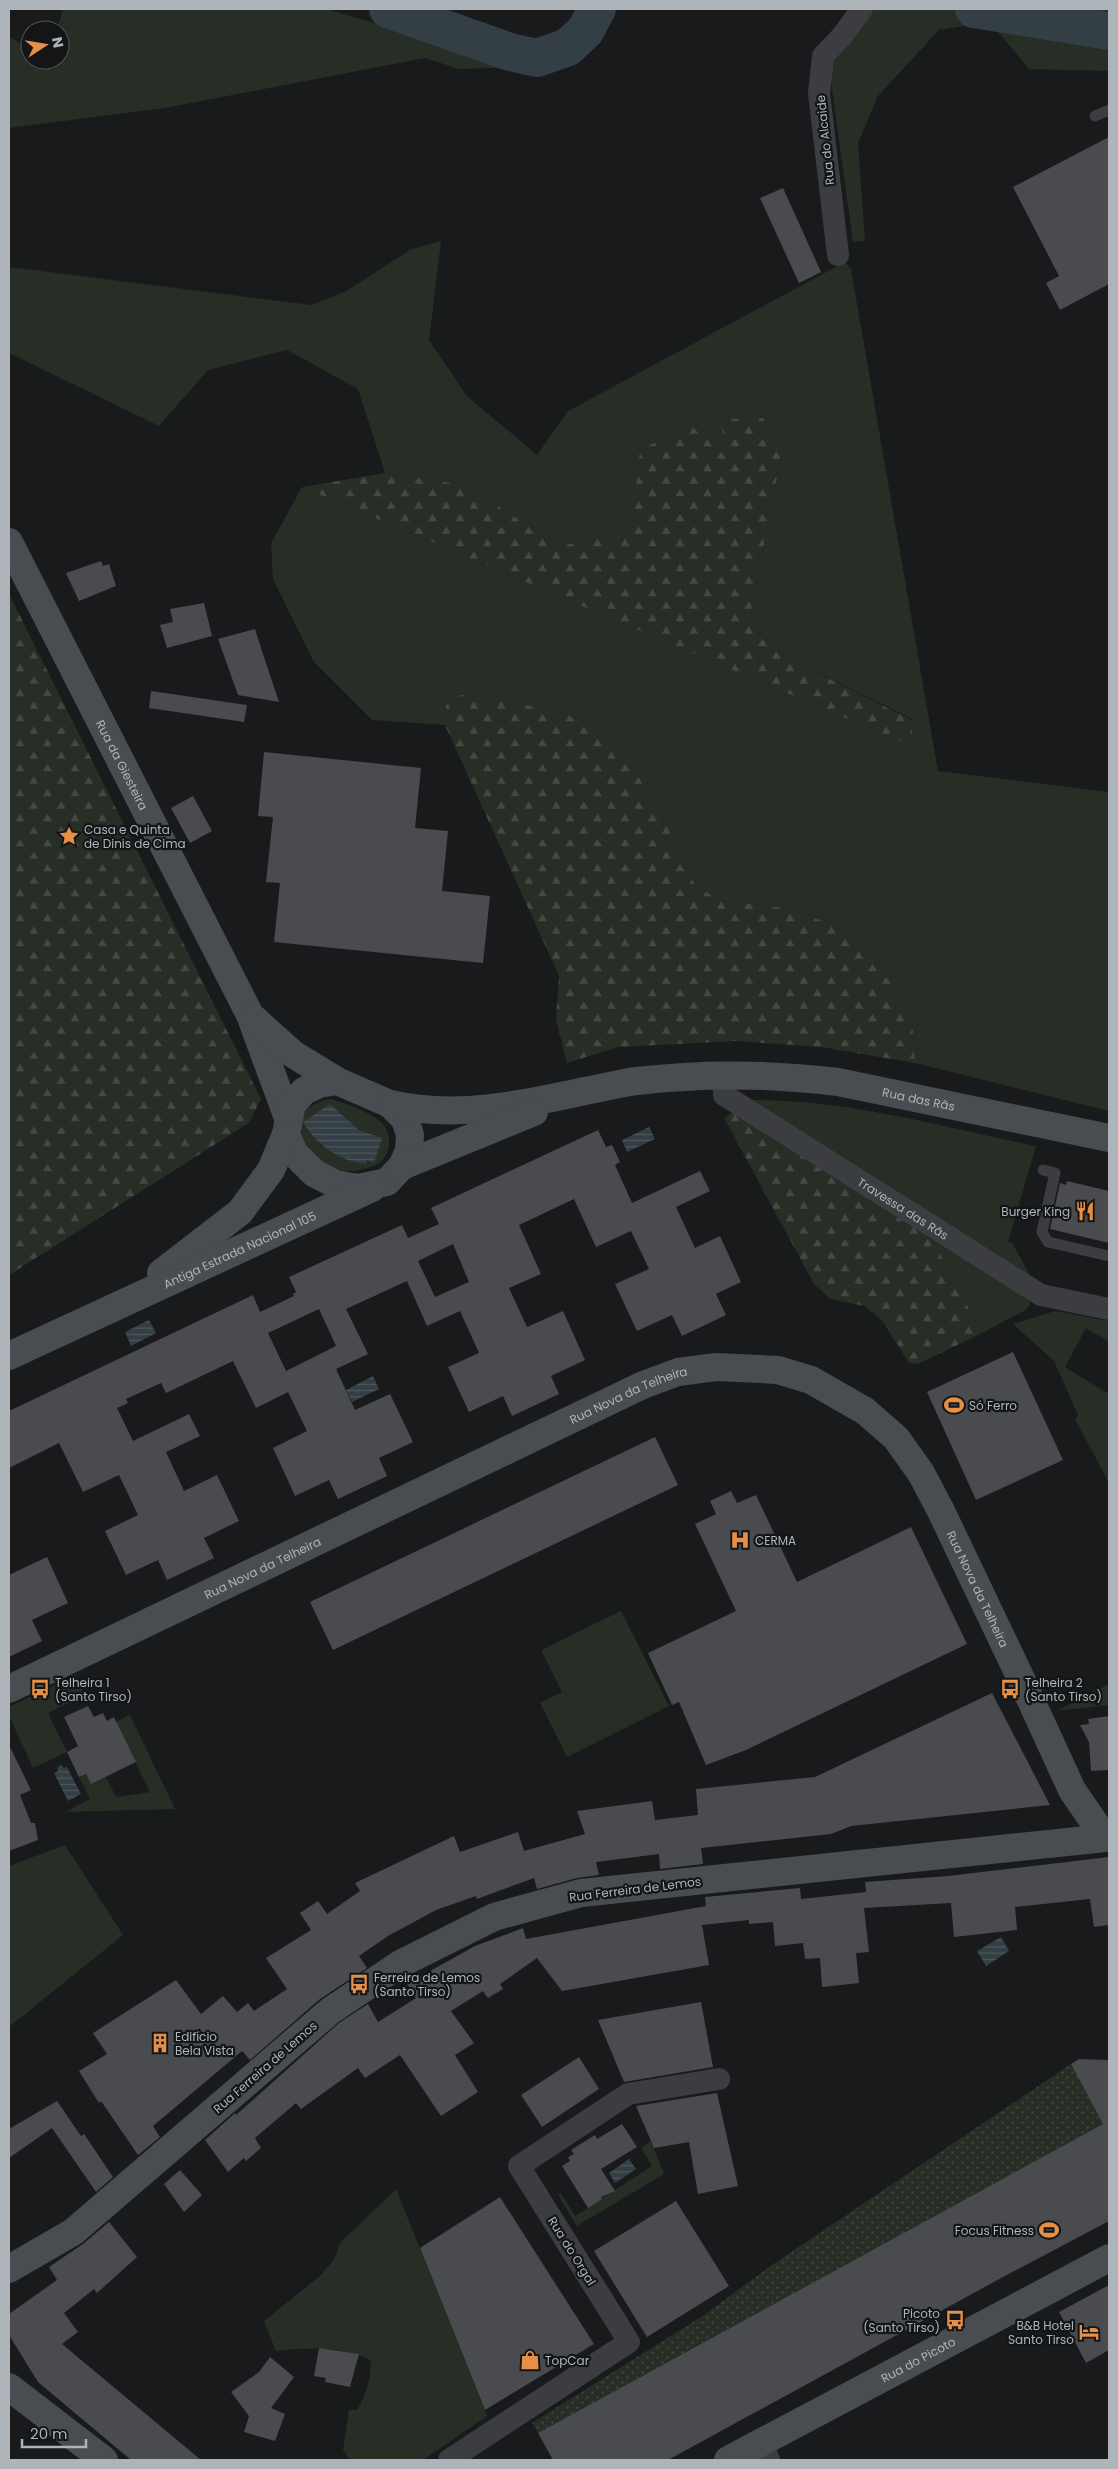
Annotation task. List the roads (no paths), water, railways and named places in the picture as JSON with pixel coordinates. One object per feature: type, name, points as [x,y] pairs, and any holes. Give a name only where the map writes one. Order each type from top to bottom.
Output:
[{"type":"street","name":"Rua do Alcaide","points":[[838,255],[819,93],[823,56],[842,36],[862,9]]},
{"type":"street","name":"Rua da Giesteira","points":[[9,542],[250,1015]]},
{"type":"street","points":[[250,1015],[293,1054],[337,1081],[390,1104],[405,1119],[410,1135],[410,1152],[395,1174],[358,1188],[335,1184],[314,1173],[294,1153],[287,1126],[250,1015]]},
{"type":"street","name":"Antiga Estrada Nacional 105","points":[[390,1104],[418,1110],[484,1110],[636,1081],[726,1075]]},
{"type":"street","name":"Rua das Rãs","points":[[726,1075],[795,1077],[838,1082],[1109,1138]]},
{"type":"street","name":"Travessa das Rãs","points":[[726,1075],[724,1095],[1041,1295],[1109,1309]]},
{"type":"street","points":[[287,1126],[292,1105],[304,1091],[319,1084],[337,1081]]},
{"type":"street","name":"Antiga Estrada Nacional 105","points":[[9,1356],[395,1174],[582,1092]]},
{"type":"street","name":"Antiga Estrada Nacional 105","points":[[92,1318],[175,1263],[240,1212],[271,1170],[287,1126]]},
{"type":"street","name":"Rua Nova da Telheira","points":[[9,1689],[643,1385],[678,1372],[716,1366],[778,1370],[811,1380],[865,1411],[896,1438],[921,1473],[1023,1683],[1072,1790],[1107,1838]]},
{"type":"street","points":[[1043,1845],[1062,1832],[1067,1822],[1072,1790]]},
{"type":"street","name":"Rua Ferreira de Lemos","points":[[9,2269],[73,2232],[330,2011],[400,1964],[494,1917],[581,1894],[1107,1838]]},
{"type":"street","name":"Rua do Orgal","points":[[449,2460],[629,2342],[519,2166],[628,2094],[719,2079]]},
{"type":"street","name":"Rua do Picoto","points":[[728,2460],[765,2452],[1109,2258]]},
{"type":"street","points":[[9,2387],[104,2460]]},
{"type":"lane","points":[[1095,116],[1109,110]]},
{"type":"lane","points":[[1043,1170],[1055,1173],[1042,1232],[1048,1242],[1109,1256]]},
{"type":"waterway","points":[[388,9],[510,52],[537,58],[568,47],[585,31],[597,9]]},
{"type":"waterway","points":[[974,9],[1109,31]]},
{"type":"place","name":"Casa e Quinta de Dinis de Cima","points":[[69,836]]},
{"type":"place","name":"Burger King","points":[[1085,1211]]},
{"type":"place","name":"Só Ferro","points":[[954,1405]]},
{"type":"place","name":"CERMA","points":[[740,1540]]},
{"type":"place","name":"Telheira 1 (Santo Tirso)","points":[[40,1689]]},
{"type":"place","name":"Telheira 2 (Santo Tirso)","points":[[1010,1689]]},
{"type":"place","name":"Ferreira de Lemos (Santo Tirso)","points":[[359,1984]]},
{"type":"place","name":"Edifício Bela Vista","points":[[160,2043]]},
{"type":"place","name":"Focus Fitness","points":[[1049,2230]]},
{"type":"place","name":"Picoto (Santo Tirso)","points":[[955,2320]]},
{"type":"place","name":"B&B Hotel Santo Tirso","points":[[1089,2332]]},
{"type":"place","name":"TopCar","points":[[530,2360]]}]
